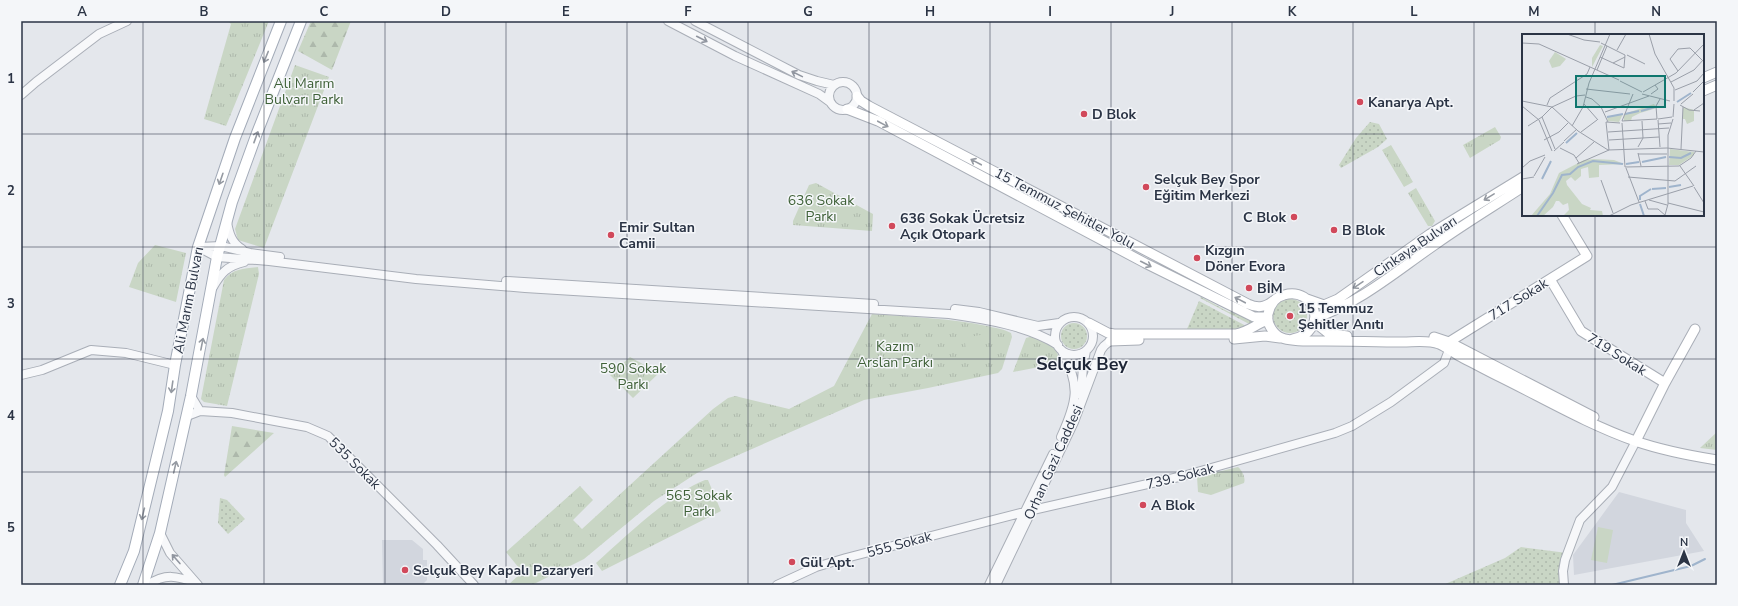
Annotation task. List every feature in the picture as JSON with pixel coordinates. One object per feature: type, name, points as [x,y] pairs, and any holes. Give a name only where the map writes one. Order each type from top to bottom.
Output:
[{"type":"main road","name":"Ali Marım Bulvarı","points":[[120,585],[134,551],[168,411],[175,365],[198,247],[235,138],[281,21]]},
{"type":"main road","name":"Ali Marım Bulvarı","points":[[143,585],[160,533],[187,416],[217,257],[232,202],[257,133],[301,21]]},
{"type":"main road","points":[[1704,78],[1717,72]]},
{"type":"main road","points":[[1704,91],[1717,84]]},
{"type":"main road","name":"15 Temmuz Şehitler Yolu","points":[[857,96],[866,104],[1248,304],[1263,307],[1275,299]]},
{"type":"main road","name":"15 Temmuz Şehitler Yolu","points":[[847,109],[878,121],[1145,263],[1254,317],[1268,318]]},
{"type":"main road","name":"Cinkaya Bulvarı","points":[[1305,298],[1324,305],[1328,304],[1392,262],[1430,234],[1522,178]]},
{"type":"main road","name":"Cinkaya Bulvarı","points":[[1314,320],[1355,300],[1438,242],[1522,188]]},
{"type":"main road","name":"717 Sokak","points":[[1449,346],[1587,256],[1563,216]]},
{"type":"main road","name":"719 Sokak","points":[[1550,279],[1581,331],[1664,383]]},
{"type":"main road","points":[[1281,338],[1274,333],[1268,318],[1270,307],[1275,299],[1292,293],[1305,298],[1313,309],[1314,320],[1312,327],[1307,334],[1293,340]]},
{"type":"main road","points":[[1089,323],[1108,333],[1114,334],[1236,334],[1247,331],[1268,318]]},
{"type":"main road","points":[[1314,320],[1326,332],[1332,335],[1433,337],[1555,404],[1637,439],[1699,457],[1717,460]]},
{"type":"main road","points":[[1637,439],[1664,383],[1695,329]]},
{"type":"main road","points":[[1110,341],[1250,338],[1264,336],[1307,341],[1426,342],[1449,346]]},
{"type":"main road","points":[[1637,439],[1717,455]]},
{"type":"street","points":[[21,95],[99,34],[127,21]]},
{"type":"street","points":[[668,21],[735,56],[819,94],[837,109],[847,109],[854,104],[857,96],[854,88],[847,82],[838,82],[829,93],[830,102]]},
{"type":"street","points":[[695,21],[799,75],[834,85]]},
{"type":"street","points":[[227,222],[232,240],[237,246],[252,256]]},
{"type":"street","points":[[198,247],[220,246],[252,256],[416,279],[525,288],[949,314],[973,317],[1032,331],[1042,335],[1060,348],[1074,355],[1110,341]]},
{"type":"street","points":[[198,247],[217,257],[252,256],[526,282],[954,309],[979,312],[1038,326],[1059,323],[1069,317],[1082,318],[1089,323],[1093,333],[1083,366],[1080,405]]},
{"type":"street","points":[[212,288],[220,274],[227,268],[252,256]]},
{"type":"street","points":[[989,585],[1028,512],[1066,427],[1074,405],[1075,387],[1070,365],[1056,341],[1055,335],[1059,323]]},
{"type":"street","name":"Orhan Gazi Caddesi","points":[[996,585],[1028,512],[1074,422],[1101,350],[1110,341]]},
{"type":"street","name":"739. Sokak","points":[[1028,512],[1183,476],[1335,433],[1352,426],[1391,402],[1444,362],[1449,346]]},
{"type":"street","points":[[21,375],[42,370],[91,350],[126,353],[175,365]]},
{"type":"street","points":[[187,416],[200,410],[191,396]]},
{"type":"street","name":"535 Sokak","points":[[200,410],[232,413],[273,420],[307,427],[328,436],[437,545],[474,585]]},
{"type":"street","points":[[1564,585],[1562,571],[1580,520],[1612,487],[1637,439]]},
{"type":"street","name":"555 Sokak","points":[[777,585],[816,567],[1028,512]]},
{"type":"street","points":[[160,533],[170,553],[197,584]]},
{"type":"street","points":[[148,585],[159,579],[171,576],[180,577],[197,584]]},
{"type":"shaded area","points":[[1619,492],[1686,510],[1686,523],[1704,551],[1574,575],[1573,555]]},
{"type":"shaded area","name":"Selçuk Bey Kapalı Pazaryeri","points":[[382,540],[412,540],[423,549],[423,560],[427,560],[427,580],[423,584],[383,585]]},
{"type":"green space","points":[[228,21],[269,21],[226,126],[204,119],[231,24]]},
{"type":"green space","name":"Ali Marım Bulvarı Parkı","points":[[311,21],[351,21],[332,70],[298,51]]},
{"type":"green space","name":"Ali Marım Bulvarı Parkı","points":[[295,65],[329,77],[264,248],[238,240],[235,229]]},
{"type":"green space","points":[[1370,122],[1379,124],[1387,139],[1378,147],[1341,168],[1339,165],[1356,138]]},
{"type":"green space","points":[[1495,127],[1501,137],[1500,140],[1470,158],[1463,145]]},
{"type":"green space","points":[[1391,145],[1413,182],[1404,187],[1382,150]]},
{"type":"green space","name":"636 Sokak Parkı","points":[[816,183],[873,214],[872,231],[793,225],[793,221],[809,185]]},
{"type":"green space","points":[[1416,188],[1435,221],[1432,226],[1428,226],[1408,193]]},
{"type":"green space","points":[[155,245],[186,253],[176,302],[129,287],[138,263]]},
{"type":"green space","points":[[258,267],[259,274],[227,406],[204,402],[201,399],[224,280],[235,271]]},
{"type":"green space","points":[[1201,297],[1229,312],[1235,312],[1254,322],[1251,325],[1200,298]]},
{"type":"green space","points":[[1287,299],[1293,299],[1302,304],[1306,310],[1306,322],[1302,328],[1293,333],[1287,333],[1278,328],[1273,319],[1273,313],[1278,304]]},
{"type":"green space","points":[[1199,301],[1248,327],[1241,329],[1187,329]]},
{"type":"green space","name":"Kazım Arslan Parkı","points":[[872,314],[973,323],[1005,330],[1011,333],[1012,337],[1002,369],[998,373],[864,400],[697,473],[654,501],[584,559],[532,585],[508,585],[520,574],[519,568],[506,552],[580,486],[593,500],[573,520],[582,529],[713,409],[728,398],[735,396],[789,409],[834,386]]},
{"type":"green space","points":[[1074,323],[1083,327],[1087,336],[1083,345],[1074,349],[1065,345],[1061,336],[1065,327]]},
{"type":"green space","points":[[980,335],[984,360],[969,363],[964,338]]},
{"type":"green space","points":[[1033,336],[1054,347],[1061,361],[1060,363],[1013,372],[1026,338]]},
{"type":"green space","name":"590 Sokak Parkı","points":[[630,357],[659,373],[633,398],[610,375]]},
{"type":"green space","points":[[232,426],[274,433],[225,477],[224,475]]},
{"type":"green space","points":[[1717,432],[1717,450],[1700,448]]},
{"type":"green space","points":[[1238,467],[1243,474],[1244,483],[1211,495],[1198,492],[1197,477]]},
{"type":"green space","name":"565 Sokak Parkı","points":[[708,480],[721,511],[602,571],[596,563],[634,529],[662,506],[691,487]]},
{"type":"green space","points":[[220,498],[227,500],[245,519],[228,534],[218,523]]},
{"type":"green space","points":[[1598,527],[1613,530],[1607,563],[1591,560]]},
{"type":"green space","points":[[1521,547],[1567,553],[1564,585],[1443,585],[1505,558]]},
{"type":"waterway","points":[[1612,585],[1691,566],[1705,559]]},
{"type":"place","name":"Kanarya Apt.","points":[[1360,102]]},
{"type":"place","name":"D Blok","points":[[1084,114]]},
{"type":"place","name":"Selçuk Bey Spor Eğitim Merkezi","points":[[1146,187]]},
{"type":"place","name":"C Blok","points":[[1294,217]]},
{"type":"place","name":"636 Sokak Ücretsiz Açık Otopark","points":[[892,226]]},
{"type":"place","name":"B Blok","points":[[1334,230]]},
{"type":"place","name":"Emir Sultan Camii","points":[[611,235]]},
{"type":"place","name":"Kızgın Döner Evora","points":[[1197,258]]},
{"type":"place","name":"BİM","points":[[1249,288]]},
{"type":"place","name":"15 Temmuz Şehitler Anıtı","points":[[1290,316]]},
{"type":"place","name":"A Blok","points":[[1143,505]]},
{"type":"place","name":"Gül Apt.","points":[[792,562]]},
{"type":"place","name":"Selçuk Bey Kapalı Pazaryeri","points":[[405,570]]},
{"type":"district","name":"Selçuk Bey","points":[[1082,364]]}]
